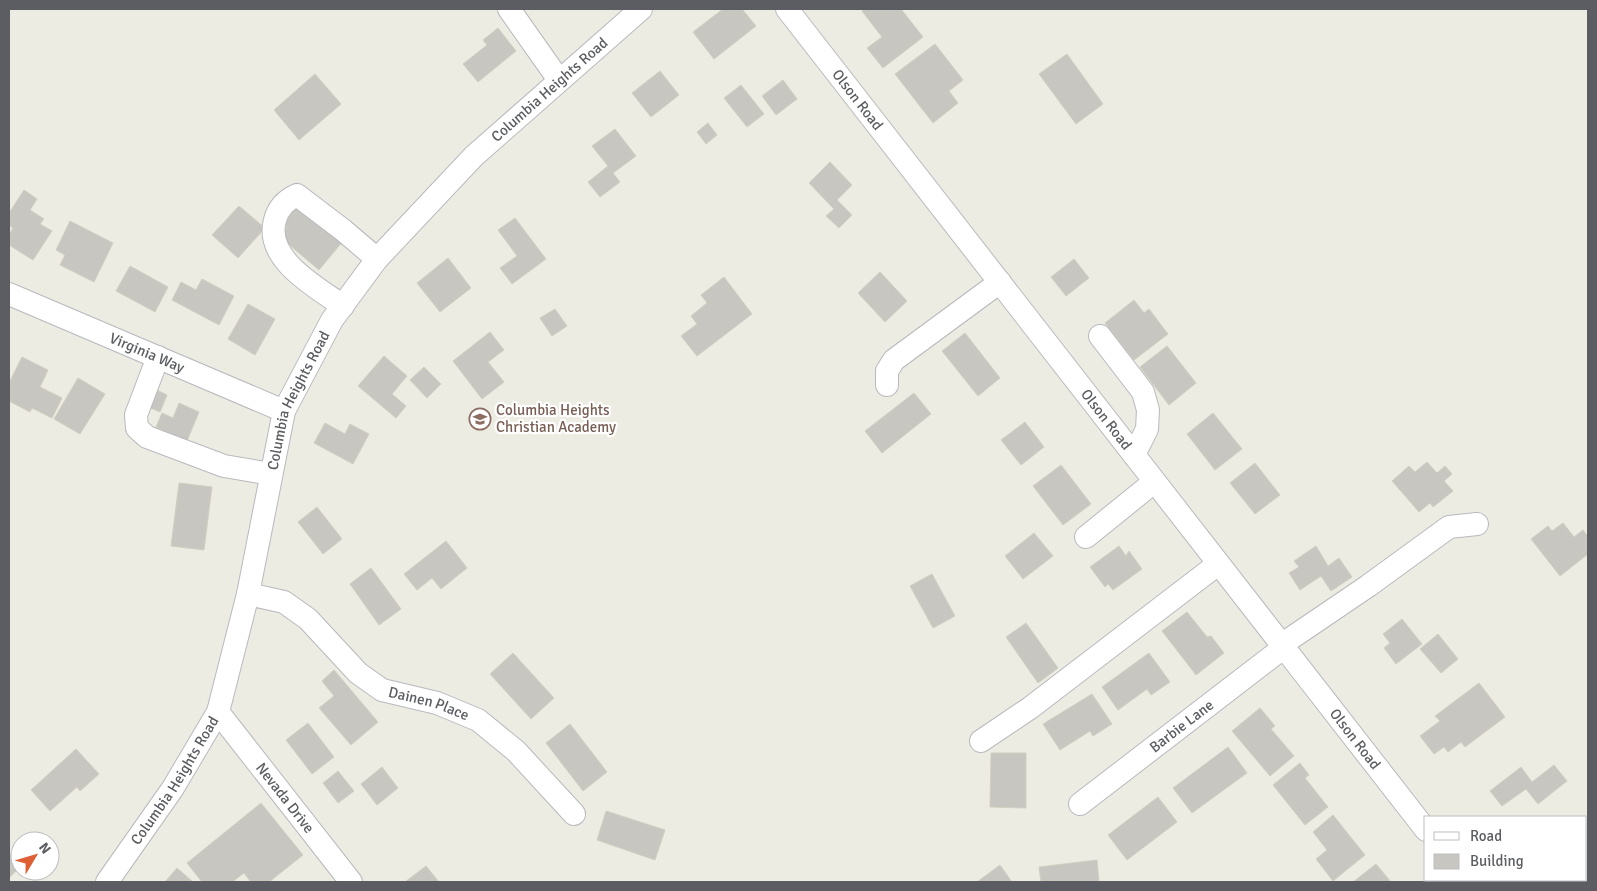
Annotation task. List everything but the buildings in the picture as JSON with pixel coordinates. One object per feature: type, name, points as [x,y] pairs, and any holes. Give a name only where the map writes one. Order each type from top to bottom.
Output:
[{"type":"street","points":[[509,9],[559,80]]},
{"type":"street","name":"Columbia Heights Road","points":[[107,882],[173,788],[218,712],[248,594],[284,411],[332,320],[377,259],[474,156],[641,9]]},
{"type":"street","name":"Olson Road","points":[[787,9],[1424,827]]},
{"type":"street","points":[[343,306],[293,269],[278,250],[272,230],[277,213],[288,199],[297,195],[377,259]]},
{"type":"street","points":[[887,385],[887,371],[894,360],[1000,282]]},
{"type":"street","name":"Virginia Way","points":[[9,294],[284,411]]},
{"type":"street","points":[[1100,336],[1143,392],[1148,410],[1147,429],[1134,456]]},
{"type":"street","points":[[158,357],[136,414],[138,428],[147,437],[224,466],[271,474]]},
{"type":"street","points":[[1086,537],[1154,482]]},
{"type":"street","name":"Barbie Lane","points":[[1080,804],[1282,646],[1449,527],[1477,524]]},
{"type":"street","points":[[981,741],[1030,708],[1218,564]]},
{"type":"street","name":"Dainen Place","points":[[248,594],[284,602],[308,619],[358,673],[382,690],[437,703],[478,720],[516,750],[574,814]]},
{"type":"street","name":"Nevada Drive","points":[[218,712],[351,882]]},
{"type":"place","name":"Columbia Heights Christian Academy","points":[[480,419]]}]
